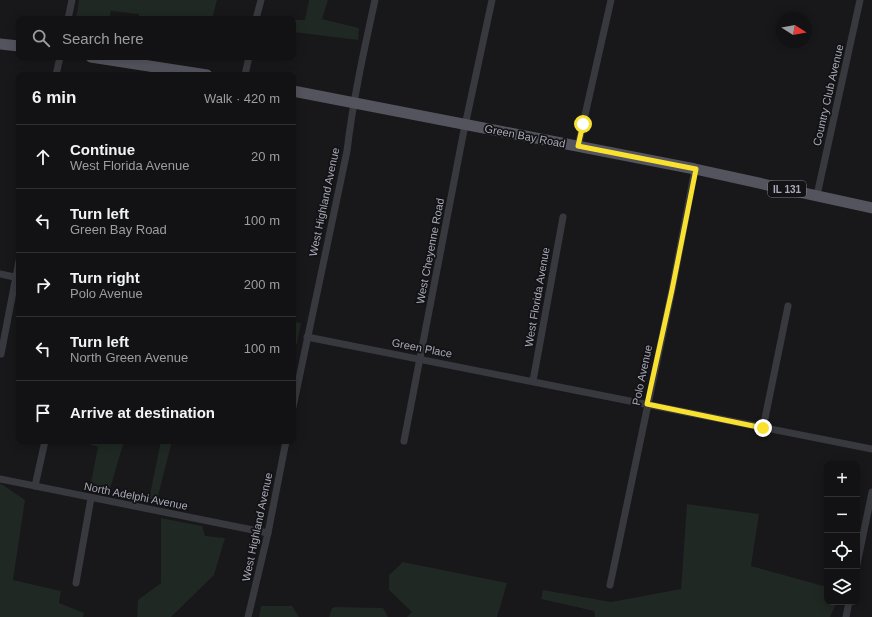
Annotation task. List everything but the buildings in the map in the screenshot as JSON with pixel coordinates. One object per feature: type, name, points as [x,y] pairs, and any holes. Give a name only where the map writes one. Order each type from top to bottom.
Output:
[{"type":"main road","points":[[0,44],[16,46]]},
{"type":"main road","points":[[108,60],[176,72]]},
{"type":"main road","name":"IL 131","points":[[296,91],[354,102]]},
{"type":"main road","name":"Green Bay Road","points":[[354,102],[696,169]]},
{"type":"main road","name":"IL 131","points":[[696,169],[872,208]]},
{"type":"street","points":[[69,16],[72,0]]},
{"type":"street","points":[[257,16],[261,0]]},
{"type":"street","name":"West Highland Avenue","points":[[296,393],[347,152],[354,102],[376,0]]},
{"type":"street","name":"West Cheyenne Road","points":[[404,441],[466,124],[492,0]]},
{"type":"street","points":[[578,146],[611,0]]},
{"type":"street","name":"Country Club Avenue","points":[[817,195],[860,0]]},
{"type":"street","points":[[57,72],[59,60]]},
{"type":"street","points":[[246,72],[248,60]]},
{"type":"street","name":"Polo Avenue","points":[[610,585],[696,169]]},
{"type":"street","name":"West Florida Avenue","points":[[533,382],[563,217]]},
{"type":"street","points":[[0,274],[16,277]]},
{"type":"street","points":[[1,354],[16,282]]},
{"type":"street","points":[[763,428],[788,306]]},
{"type":"street","name":"Green Place","points":[[307,337],[420,358],[533,382],[872,449]]},
{"type":"street","points":[[35,486],[44,444]]},
{"type":"street","name":"West Highland Avenue","points":[[248,617],[268,533],[285,444]]},
{"type":"street","name":"North Adelphi Avenue","points":[[0,479],[268,533]]},
{"type":"street","points":[[860,550],[872,492]]},
{"type":"street","points":[[76,583],[92,498]]},
{"type":"street","points":[[846,617],[848,605]]},
{"type":"shaded area","points":[[79,0],[217,0],[213,16],[139,16],[139,14],[111,11],[110,16],[76,16]]},
{"type":"shaded area","points":[[309,0],[328,0],[322,19],[359,28],[358,40],[296,32],[296,20],[305,20]]},
{"type":"shaded area","points":[[296,322],[301,323],[296,344]]},
{"type":"shaded area","points":[[90,444],[123,444],[110,489],[90,487],[98,447]]},
{"type":"shaded area","points":[[160,444],[171,444],[157,500],[149,499]]},
{"type":"shaded area","points":[[0,484],[25,500],[13,580],[61,591],[59,603],[84,613],[83,617],[0,617]]},
{"type":"shaded area","points":[[687,504],[759,514],[751,566],[824,586],[824,605],[836,605],[830,617],[595,617],[594,611],[541,599],[543,590],[611,602],[681,589]]},
{"type":"shaded area","points":[[161,518],[202,526],[205,536],[225,538],[214,575],[171,617],[137,617],[138,600],[161,583]]},
{"type":"shaded area","points":[[403,562],[507,583],[497,617],[407,617],[412,612],[389,590],[389,575]]},
{"type":"shaded area","points":[[261,606],[292,606],[299,617],[259,617]]},
{"type":"shaded area","points":[[332,608],[383,608],[388,617],[329,617]]},
{"type":"route","points":[[583,124],[578,146],[696,169],[672,290],[647,404],[763,428]]}]
